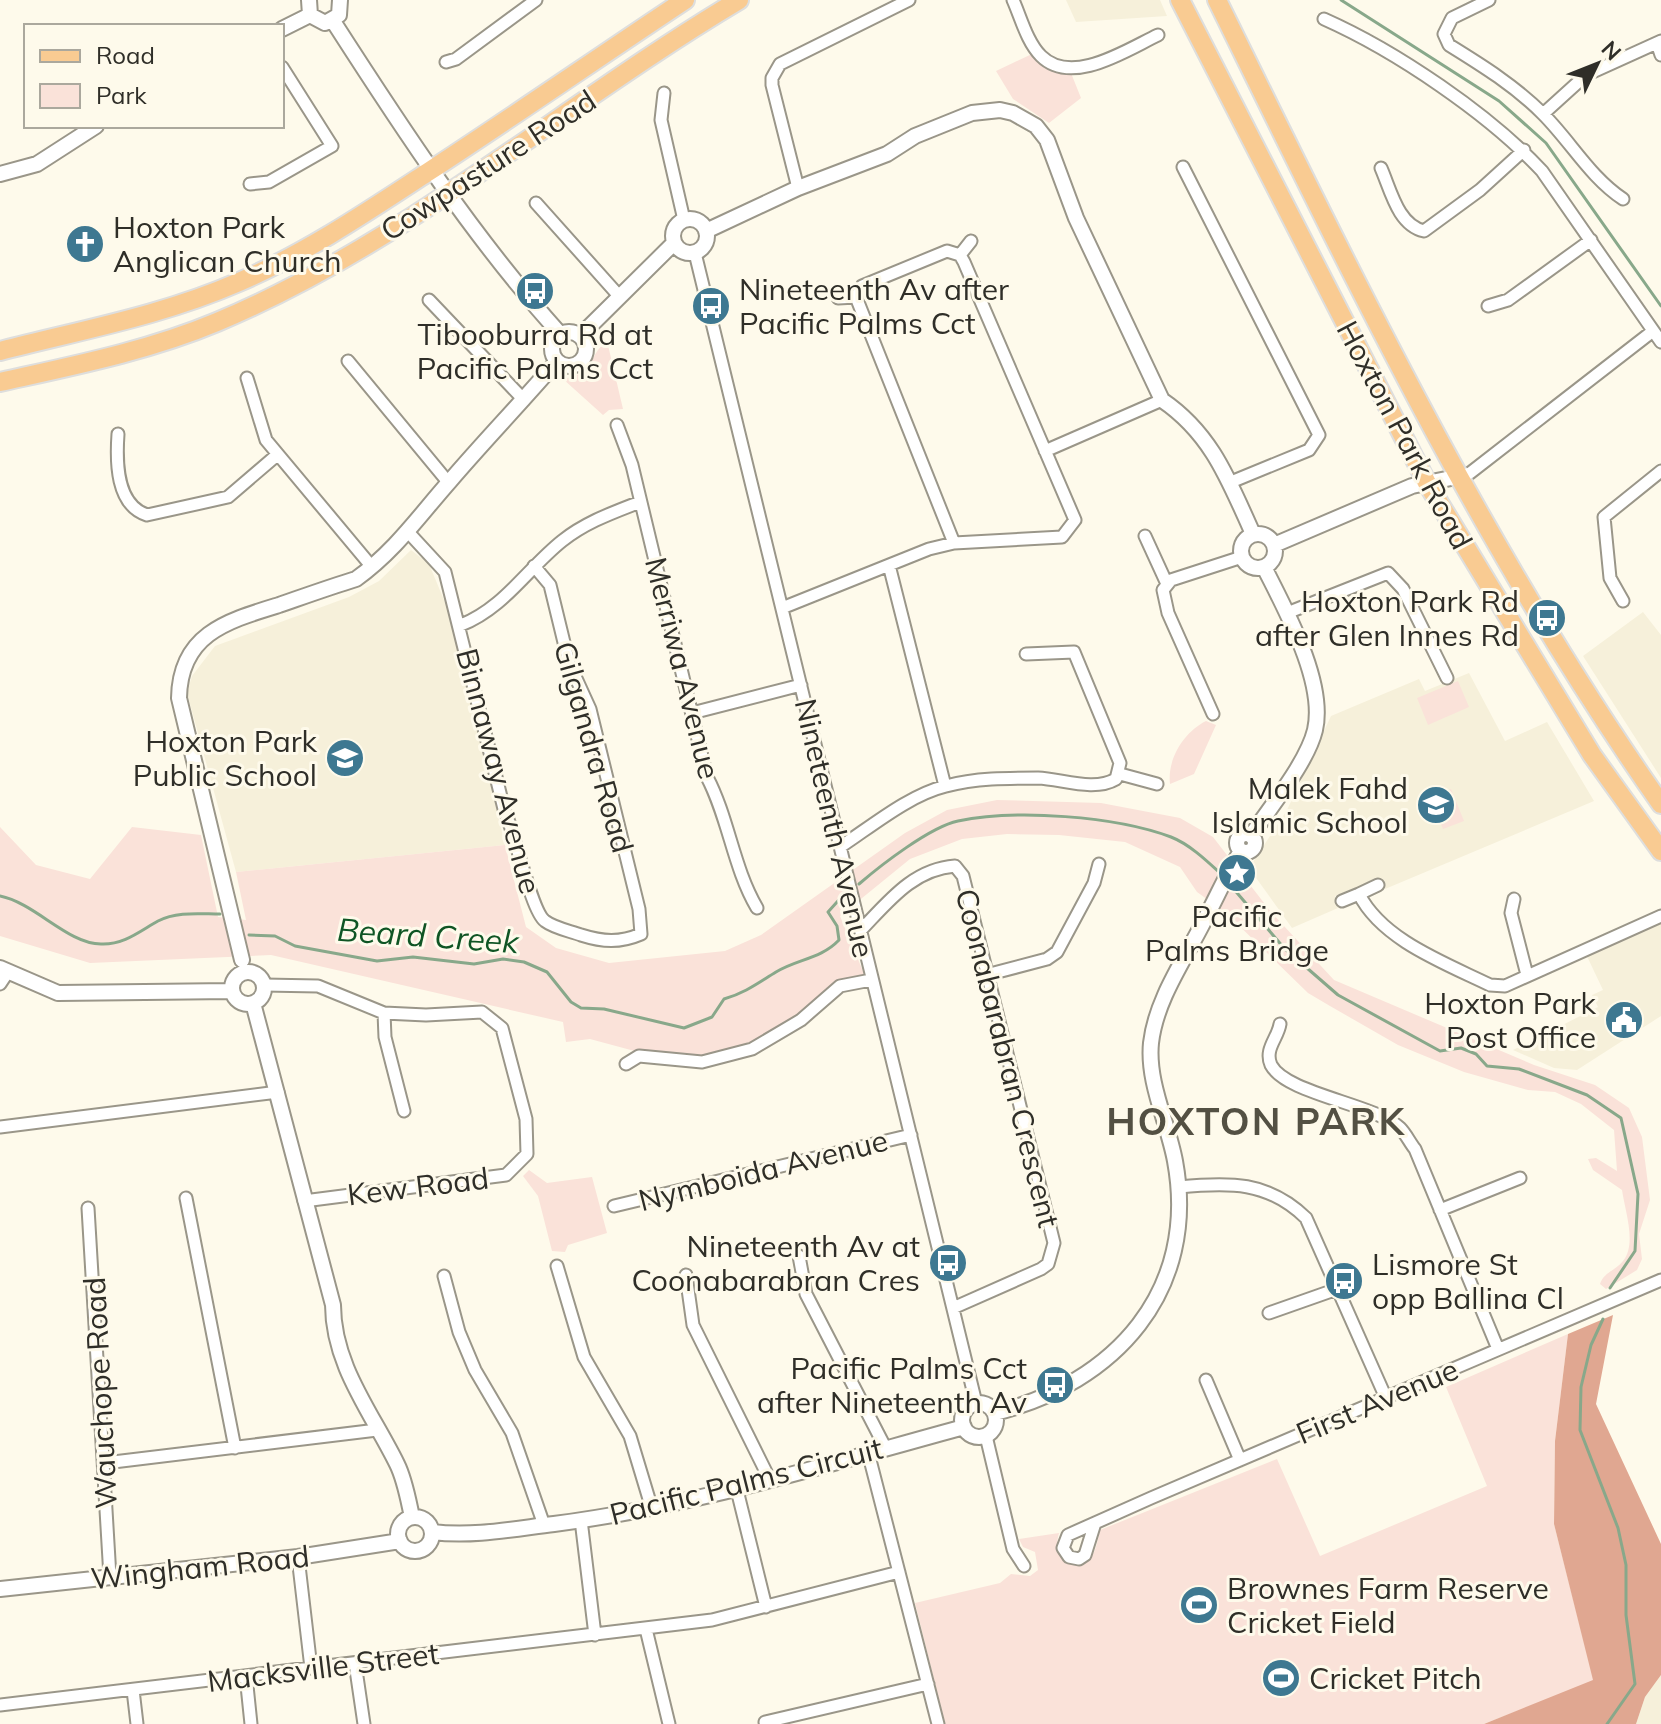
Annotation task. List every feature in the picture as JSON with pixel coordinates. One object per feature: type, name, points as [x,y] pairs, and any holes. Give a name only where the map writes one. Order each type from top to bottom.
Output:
[{"type":"main road","name":"Cowpasture Road","points":[[0,351],[110,327],[241,281],[345,226],[685,0]]},
{"type":"main road","name":"Cowpasture Road","points":[[0,382],[145,346],[215,323],[345,258],[739,0]]},
{"type":"main road","name":"Hoxton Park Road","points":[[1180,0],[1427,483],[1561,706],[1661,851]]},
{"type":"main road","name":"Hoxton Park Road","points":[[1217,0],[1456,477],[1560,653],[1661,804]]},
{"type":"street","points":[[284,27],[309,8],[320,23],[333,21],[341,11],[340,0]]},
{"type":"street","points":[[446,62],[456,59],[536,0]]},
{"type":"street","points":[[798,188],[772,85],[774,71],[780,64],[909,0]]},
{"type":"street","points":[[1013,0],[1031,41],[1043,58],[1053,63],[1088,66],[1158,35]]},
{"type":"street","points":[[1489,0],[1452,18],[1446,26],[1446,40],[1506,81],[1543,114],[1603,185],[1623,199]]},
{"type":"street","points":[[1324,19],[1356,33],[1496,124],[1524,150],[1542,171],[1661,342]]},
{"type":"street","points":[[333,21],[431,170],[506,274],[560,334]]},
{"type":"street","points":[[1543,114],[1586,75],[1660,46]]},
{"type":"street","points":[[250,184],[269,182],[332,146],[284,70]]},
{"type":"street","points":[[664,93],[661,120],[684,220]]},
{"type":"street","points":[[706,231],[798,188],[887,154],[915,136],[972,113],[1000,110],[1025,119],[1047,140],[1057,160],[1076,218],[1162,400],[1202,434],[1231,482],[1253,534]]},
{"type":"street","points":[[0,174],[37,164],[93,128]]},
{"type":"street","points":[[1381,168],[1402,217],[1412,228],[1424,231],[1480,190],[1524,150]]},
{"type":"street","points":[[1183,167],[1319,435],[1309,450],[1231,482]]},
{"type":"street","points":[[536,203],[620,297]]},
{"type":"street","points":[[580,336],[674,243],[675,228],[684,220],[697,220],[706,231],[705,244],[695,253],[684,252],[674,243]]},
{"type":"street","points":[[1488,306],[1508,300],[1591,240]]},
{"type":"street","points":[[960,255],[971,241]]},
{"type":"street","points":[[782,608],[929,549],[954,543],[1062,537],[1069,531],[1075,513],[960,255],[947,251],[862,286],[856,297],[857,307],[954,543]]},
{"type":"street","name":"Nineteenth Avenue","points":[[695,253],[976,1403]]},
{"type":"street","points":[[838,298],[856,297]]},
{"type":"street","points":[[429,300],[524,400]]},
{"type":"street","points":[[1274,545],[1427,483],[1470,473],[1653,331]]},
{"type":"street","points":[[573,332],[580,336],[586,348],[581,361],[569,366],[557,361],[551,349],[560,334],[573,332]]},
{"type":"street","points":[[348,361],[448,482]]},
{"type":"street","points":[[3,975],[58,993],[231,991],[242,1003],[253,1003],[262,996],[264,985],[257,974],[243,966],[179,698],[183,669],[204,637],[224,623],[356,579],[372,567],[409,533],[448,482],[557,361]]},
{"type":"street","points":[[247,378],[261,430],[277,455],[372,567]]},
{"type":"street","points":[[1045,451],[1162,400]]},
{"type":"street","name":"Merriwa Avenue","points":[[617,425],[640,502],[707,777],[723,809],[742,883],[757,908]]},
{"type":"street","points":[[118,434],[116,458],[124,493],[130,505],[147,515],[228,497],[277,455]]},
{"type":"street","points":[[1623,601],[1610,578],[1604,517],[1661,471]]},
{"type":"street","points":[[461,625],[480,617],[504,599],[534,566],[588,523],[640,502]]},
{"type":"street","name":"Binnaway Avenue","points":[[409,533],[445,572],[461,625],[504,809],[516,833],[536,910],[546,922],[602,942],[641,934]]},
{"type":"street","points":[[1253,534],[1265,535],[1274,545],[1273,558],[1264,567],[1252,567],[1242,557],[1243,543],[1253,534]]},
{"type":"street","points":[[1145,536],[1167,584],[1163,599],[1213,714]]},
{"type":"street","points":[[1167,584],[1242,557]]},
{"type":"street","points":[[889,565],[945,786]]},
{"type":"street","name":"Gilgandra Road","points":[[534,566],[550,585],[569,663],[590,709],[639,909],[641,934]]},
{"type":"street","points":[[995,1413],[1038,1402],[1079,1380],[1137,1330],[1164,1282],[1173,1255],[1179,1187],[1151,1067],[1151,1042],[1163,1000],[1241,851],[1247,852],[1253,848],[1251,836],[1310,744],[1315,729],[1313,685],[1287,613],[1264,567]]},
{"type":"street","points":[[1287,613],[1388,573],[1403,589],[1447,678]]},
{"type":"street","points":[[840,847],[894,811],[945,786],[992,779],[1041,778],[1100,785],[1116,779],[1120,774],[1120,763],[1074,652],[1026,654]]},
{"type":"street","points":[[692,713],[801,685]]},
{"type":"street","points":[[1120,774],[1157,784]]},
{"type":"street","points":[[990,974],[1047,959],[1057,952],[1094,883],[1099,864]]},
{"type":"street","name":"Coonabarabran Crescent","points":[[861,930],[903,887],[940,867],[955,866],[963,876],[990,974],[1054,1243],[1053,1253],[1041,1269],[953,1308]]},
{"type":"street","points":[[1342,901],[1378,885]]},
{"type":"street","points":[[1359,894],[1368,911],[1384,927],[1490,985],[1505,986],[1661,916]]},
{"type":"street","points":[[1514,899],[1511,913],[1527,975]]},
{"type":"street","points":[[231,991],[235,977],[243,966]]},
{"type":"street","points":[[626,1064],[639,1056],[702,1062],[752,1049],[801,1020],[840,986],[871,980]]},
{"type":"street","name":"Kew Road","points":[[264,985],[318,986],[384,1013],[426,1015],[468,1011],[491,1017],[502,1028],[529,1138],[527,1154],[506,1175],[304,1201]]},
{"type":"street","points":[[253,1003],[333,1305],[337,1336],[357,1394],[399,1468],[412,1517]]},
{"type":"street","points":[[384,1013],[385,1037],[404,1111]]},
{"type":"street","points":[[1280,1024],[1269,1046],[1270,1064],[1282,1077],[1400,1128],[1415,1149],[1498,1349]]},
{"type":"street","points":[[0,1127],[278,1092]]},
{"type":"street","name":"Nymboida Avenue","points":[[614,1206],[911,1135]]},
{"type":"street","points":[[1440,1210],[1520,1178]]},
{"type":"street","points":[[1179,1187],[1228,1182],[1245,1184],[1294,1207],[1314,1231],[1386,1398]]},
{"type":"street","points":[[186,1198],[235,1448]]},
{"type":"street","name":"Wauchope Road","points":[[88,1208],[110,1577]]},
{"type":"street","points":[[799,1256],[806,1294],[885,1447]]},
{"type":"street","points":[[557,1266],[580,1346],[630,1436],[652,1509]]},
{"type":"street","points":[[686,1275],[693,1325],[770,1480]]},
{"type":"street","points":[[444,1276],[459,1332],[475,1370],[512,1433],[544,1525]]},
{"type":"street","name":"First Avenue","points":[[1095,1523],[1661,1280]]},
{"type":"street","points":[[1269,1313],[1340,1288]]},
{"type":"street","points":[[1206,1380],[1240,1460]]},
{"type":"street","points":[[976,1403],[987,1405],[995,1413],[995,1428],[986,1436],[974,1436],[964,1427],[964,1412],[976,1403]]},
{"type":"street","name":"Pacific Palms Circuit","points":[[432,1532],[457,1535],[652,1509],[737,1490],[964,1427]]},
{"type":"street","points":[[105,1463],[377,1430]]},
{"type":"street","points":[[986,1436],[1013,1549],[1024,1566]]},
{"type":"street","points":[[868,1452],[938,1724]]},
{"type":"street","points":[[737,1490],[766,1607]]},
{"type":"street","points":[[412,1517],[427,1521],[432,1532],[431,1542],[422,1550],[410,1550],[400,1541],[400,1526],[412,1517]]},
{"type":"street","points":[[581,1520],[595,1635]]},
{"type":"street","name":"Wingham Road","points":[[0,1589],[298,1557],[400,1541]]},
{"type":"street","points":[[298,1557],[311,1668]]},
{"type":"street","name":"Macksville Street","points":[[0,1705],[712,1620],[899,1572]]},
{"type":"street","points":[[646,1629],[669,1724]]},
{"type":"street","points":[[355,1663],[364,1724]]},
{"type":"street","points":[[246,1676],[251,1724]]},
{"type":"street","points":[[765,1722],[928,1684]]},
{"type":"street","points":[[133,1690],[137,1724]]},
{"type":"shaded area","points":[[1066,0],[1160,0],[1167,16],[1076,22]]},
{"type":"shaded area","name":"Hoxton Park Public School","points":[[411,550],[429,564],[454,624],[505,845],[236,872],[187,693],[192,676],[215,646],[349,597],[379,581]]},
{"type":"shaded area","points":[[1643,612],[1661,635],[1661,778],[1583,656]]},
{"type":"shaded area","name":"Malek Fahd Islamic School","points":[[1469,673],[1505,741],[1547,722],[1594,801],[1385,889],[1379,878],[1335,896],[1338,908],[1292,928],[1249,868],[1287,810],[1331,716],[1419,679],[1425,691]]},
{"type":"shaded area","points":[[1661,916],[1661,1016],[1577,1070],[1554,1068],[1513,1050],[1598,1007],[1592,995],[1603,990],[1584,950]]},
{"type":"shaded area","points":[[1613,1315],[1596,1404],[1661,1544],[1661,1675],[1645,1697],[1636,1724],[1484,1724],[1593,1680],[1554,1524],[1555,1441],[1568,1334]]},
{"type":"shaded area","points":[[1661,1675],[1661,1724],[1636,1724],[1645,1697]]},
{"type":"green space","points":[[1032,54],[1071,73],[1081,98],[1049,123],[1013,99],[996,71]]},
{"type":"green space","points":[[607,341],[623,409],[609,410],[603,415],[563,379],[587,368]]},
{"type":"green space","points":[[1458,681],[1469,707],[1428,725],[1417,698]]},
{"type":"green space","points":[[1206,721],[1216,725],[1194,774],[1170,784],[1171,765],[1179,747],[1191,732]]},
{"type":"green space","points":[[1451,789],[1464,821],[1443,829],[1430,798]]},
{"type":"green space","points":[[997,800],[1101,803],[1180,818],[1213,837],[1271,912],[1334,980],[1534,1065],[1595,1085],[1629,1108],[1642,1137],[1650,1200],[1639,1234],[1642,1259],[1637,1270],[1606,1289],[1600,1284],[1623,1261],[1629,1246],[1622,1190],[1593,1170],[1588,1159],[1596,1158],[1617,1171],[1614,1130],[1581,1104],[1555,1092],[1528,1090],[1464,1072],[1398,1045],[1330,1006],[1308,993],[1225,912],[1197,892],[1180,867],[1125,842],[1059,835],[1007,834],[962,839],[910,859],[840,916],[865,976],[848,990],[833,996],[789,1032],[712,1061],[653,1056],[590,1039],[566,1042],[563,1022],[271,955],[90,963],[0,936],[0,827],[36,865],[90,879],[132,827],[201,835],[218,917],[246,920],[236,872],[505,845],[526,927],[556,948],[609,963],[725,951],[761,935],[905,833],[947,810]]},
{"type":"green space","points":[[529,1170],[547,1183],[592,1177],[607,1233],[568,1245],[565,1252],[552,1251],[538,1196],[523,1176]]},
{"type":"green space","points":[[1568,1334],[1555,1441],[1554,1524],[1594,1681],[1484,1724],[945,1724],[915,1603],[1000,1583],[1011,1574],[1030,1576],[1038,1570],[1035,1552],[1023,1547],[1019,1539],[1059,1533],[1057,1544],[1060,1553],[1077,1566],[1091,1557],[1100,1530],[1277,1459],[1320,1556],[1487,1486],[1446,1387]]},
{"type":"waterway","points":[[1341,0],[1499,101],[1546,143],[1661,306]]},
{"type":"waterway","name":"Beard Creek","points":[[859,884],[934,831],[958,821],[1008,815],[1094,820],[1148,830],[1184,844],[1220,873]]},
{"type":"waterway","name":"Beard Creek","points":[[1232,887],[1284,948],[1338,995],[1440,1051],[1461,1048],[1476,1054],[1487,1066],[1519,1069],[1587,1095],[1621,1118],[1638,1194],[1635,1251],[1610,1288]]},
{"type":"waterway","name":"Beard Creek","points":[[249,935],[275,936],[295,946],[377,961],[413,957],[474,964],[503,959],[524,962],[547,972],[571,1002],[581,1008],[604,1009],[684,1028],[712,1017],[724,999],[832,946],[839,940],[837,926],[828,912],[846,892]]},
{"type":"waterway","name":"Beard Creek","points":[[0,896],[26,906],[76,937],[101,944],[124,940],[173,916],[220,914]]},
{"type":"waterway","name":"Beard Creek","points":[[1603,1319],[1591,1345],[1581,1387],[1580,1430],[1618,1528],[1626,1565],[1626,1615],[1635,1684],[1607,1724]]},
{"type":"place","name":"Hoxton Park Anglican Church","points":[[85,244]]},
{"type":"place","name":"Tibooburra Rd at Pacific Palms Cct","points":[[535,291]]},
{"type":"place","name":"Nineteenth Av after Pacific Palms Cct","points":[[711,306]]},
{"type":"place","name":"Hoxton Park Rd after Glen Innes Rd","points":[[1547,618]]},
{"type":"place","name":"Hoxton Park Public School","points":[[345,758]]},
{"type":"place","name":"Malek Fahd Islamic School","points":[[1436,805]]},
{"type":"place","name":"Pacific Palms Bridge","points":[[1237,873]]},
{"type":"place","name":"Hoxton Park Post Office","points":[[1624,1020]]},
{"type":"place","name":"Nineteenth Av at Coonabarabran Cres","points":[[948,1263]]},
{"type":"place","name":"Lismore St opp Ballina Cl","points":[[1344,1281]]},
{"type":"place","name":"Pacific Palms Cct after Nineteenth Av","points":[[1055,1385]]},
{"type":"place","name":"Brownes Farm Reserve Cricket Field","points":[[1199,1605]]},
{"type":"place","name":"Cricket Pitch","points":[[1281,1678]]},
{"type":"district","name":"HOXTON PARK","points":[[1256,1121]]}]
